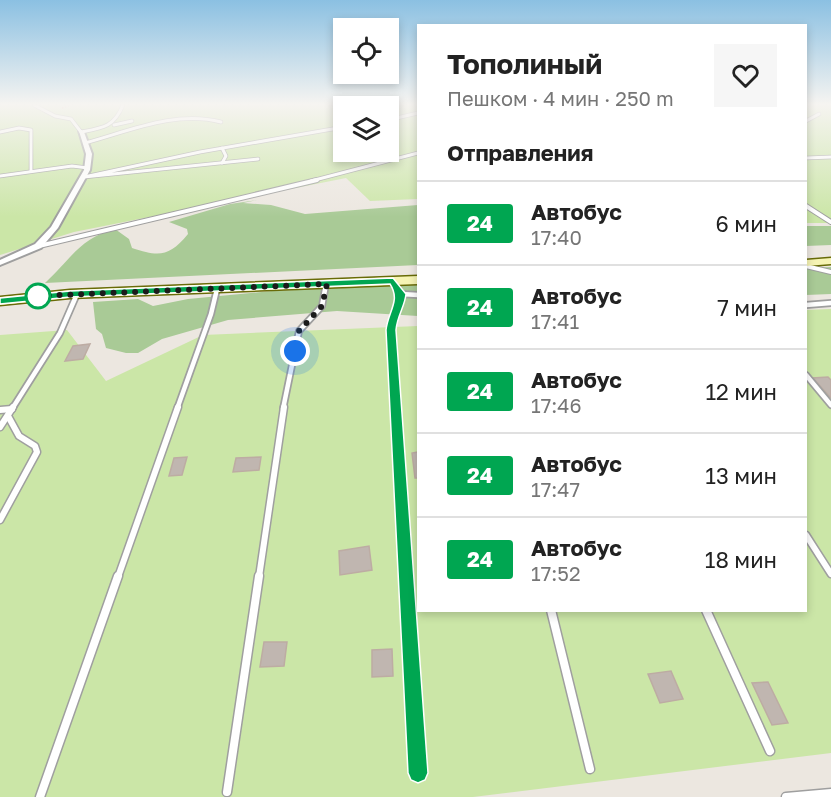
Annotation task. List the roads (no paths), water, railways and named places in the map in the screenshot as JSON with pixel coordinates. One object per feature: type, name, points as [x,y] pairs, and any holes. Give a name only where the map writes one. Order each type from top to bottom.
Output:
[{"type":"street","points":[[0,263],[38,246],[54,228],[66,204],[84,177],[88,164],[85,142]]},
{"type":"street","points":[[807,264],[831,261]]},
{"type":"street","points":[[0,301],[77,294],[417,280]]},
{"type":"lane","points":[[31,171],[33,142]]},
{"type":"lane","points":[[84,177],[256,142]]},
{"type":"lane","points":[[222,148],[226,156],[222,163]]},
{"type":"lane","points":[[38,246],[329,177],[417,153]]},
{"type":"lane","points":[[807,158],[831,157]]},
{"type":"lane","points":[[84,177],[258,159]]},
{"type":"lane","points":[[72,166],[88,164]]},
{"type":"lane","points":[[0,176],[88,164]]},
{"type":"lane","points":[[807,207],[831,222]]},
{"type":"lane","points":[[807,264],[831,272]]},
{"type":"lane","points":[[393,281],[401,294],[400,303],[393,315],[391,330],[418,773]]},
{"type":"lane","points":[[227,792],[283,411],[299,331],[322,306],[327,284]]},
{"type":"lane","points":[[40,797],[212,314],[217,289]]},
{"type":"lane","points":[[0,427],[60,333],[77,294]]},
{"type":"lane","points":[[401,294],[417,295]]},
{"type":"lane","points":[[807,304],[831,303]]},
{"type":"lane","points":[[807,376],[831,405]]},
{"type":"lane","points":[[0,410],[12,409]]},
{"type":"lane","points":[[0,520],[37,452],[34,446],[20,436],[8,416]]},
{"type":"lane","points":[[807,537],[831,574]]},
{"type":"lane","points":[[551,612],[590,769]]},
{"type":"lane","points":[[707,612],[770,751]]},
{"type":"lane","points":[[786,797],[831,793]]}]
